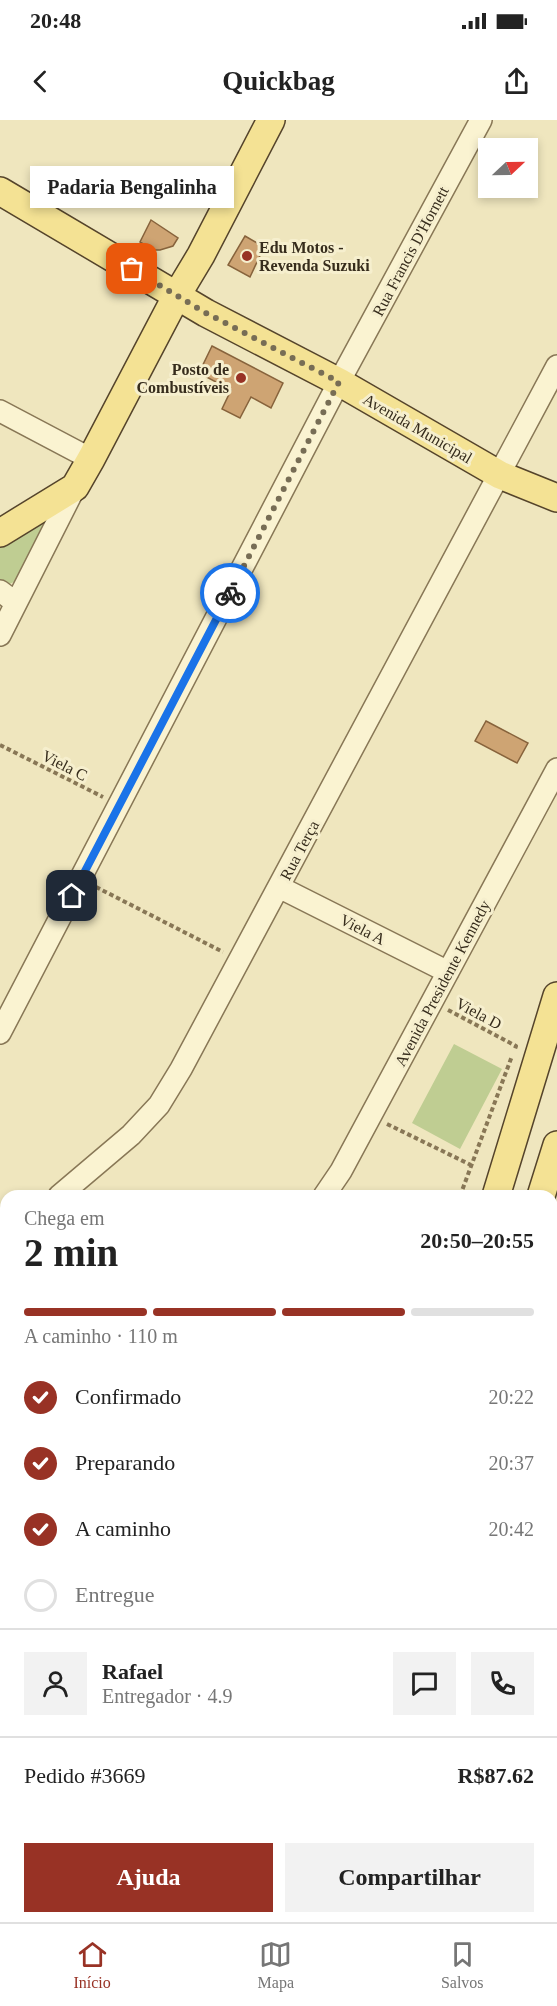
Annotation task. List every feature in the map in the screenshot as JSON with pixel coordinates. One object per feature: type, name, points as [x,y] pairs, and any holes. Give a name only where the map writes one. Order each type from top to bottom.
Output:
[{"type":"main road","points":[[0,532],[75,487],[92,459],[177,295],[201,255],[270,120]]},
{"type":"main road","name":"Avenida Municipal","points":[[0,191],[206,313],[339,382],[500,475],[557,498]]},
{"type":"main road","points":[[498,1190],[557,996]]},
{"type":"main road","points":[[543,1190],[557,1145]]},
{"type":"street","name":"Rua Francis D'Hornett","points":[[0,1033],[339,382],[481,120]]},
{"type":"street","name":"Rua Terça","points":[[66,1190],[131,1135],[159,1105],[181,1069],[557,366]]},
{"type":"street","points":[[0,411],[92,459]]},
{"type":"street","points":[[0,635],[8,597],[75,487]]},
{"type":"street","name":"Avenida Presidente Kennedy","points":[[328,1190],[341,1171],[557,768]]},
{"type":"street","name":"Viela A","points":[[279,887],[448,972]]},
{"type":"path","name":"Viela C","points":[[0,745],[119,805]]},
{"type":"path","points":[[81,879],[239,960]]},
{"type":"path","name":"Viela D","points":[[432,1002],[516,1046],[471,1165]]},
{"type":"path","points":[[371,1115],[471,1165],[462,1190]]},
{"type":"green space","points":[[50,514],[48,524],[14,582],[5,586],[0,585],[0,546]]},
{"type":"green space","points":[[454,1044],[502,1069],[460,1149],[412,1123]]},
{"type":"building","points":[[151,220],[178,238],[173,246],[153,250],[140,242]]},
{"type":"building","name":"Edu Motos - Revenda Suzuki","points":[[245,236],[264,247],[250,277],[228,265]]},
{"type":"building","name":"Posto de Combustíveis","points":[[212,346],[283,383],[271,408],[251,397],[240,418],[222,409],[231,390],[199,373]]},
{"type":"building","points":[[486,721],[528,743],[517,763],[475,741]]},
{"type":"way so far","points":[[132,269],[206,313],[339,382],[230,593]]},
{"type":"place","name":"Edu Motos - Revenda Suzuki","points":[[247,256]]},
{"type":"place","name":"Padaria Bengalinha","points":[[132,269]]},
{"type":"place","name":"Posto de Combustíveis","points":[[241,378]]},
{"type":"route","points":[[72,896],[230,593]]}]
